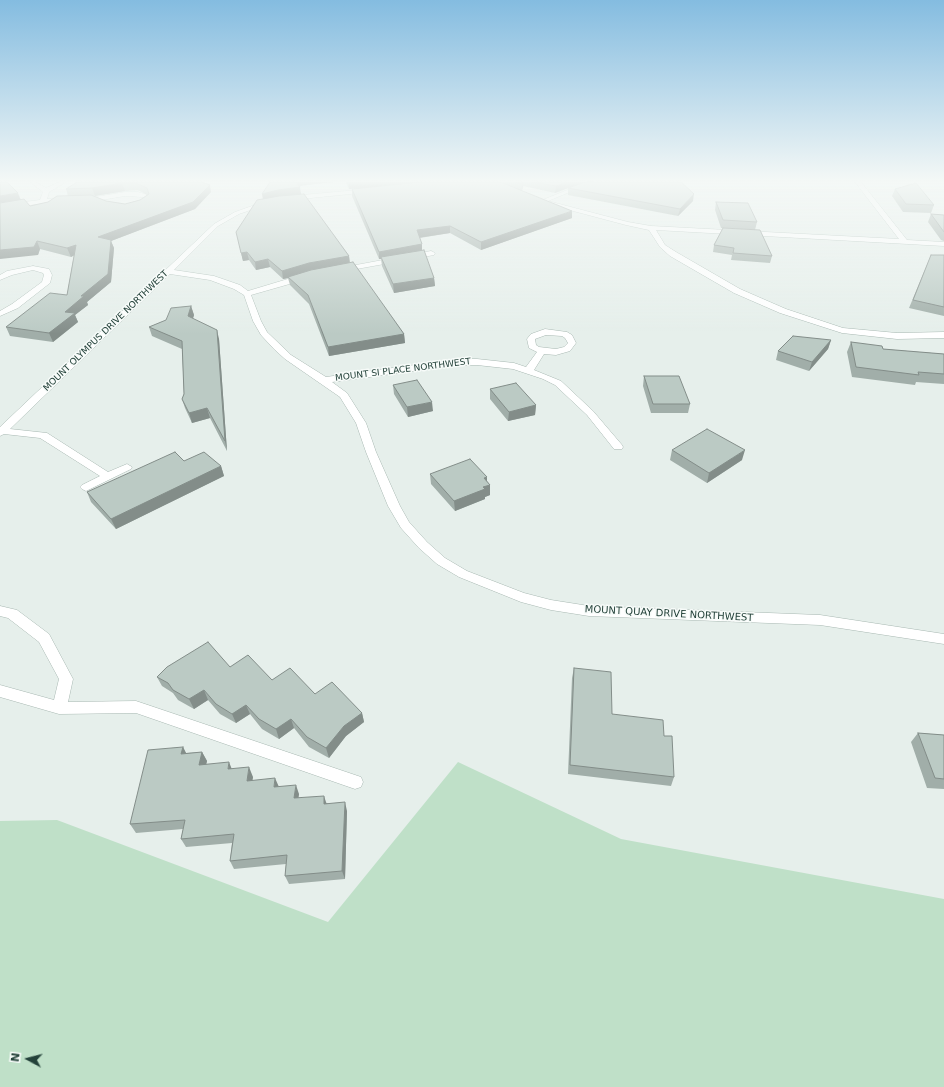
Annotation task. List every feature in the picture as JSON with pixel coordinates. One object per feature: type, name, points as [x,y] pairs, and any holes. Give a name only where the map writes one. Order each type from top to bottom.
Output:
[{"type":"street","name":"MOUNT OLYMPUS DRIVE NORTHWEST","points":[[1,432],[167,271],[209,233]]},
{"type":"street","points":[[654,233],[662,246],[673,254],[737,291],[783,311],[842,330],[898,336],[944,335]]},
{"type":"street","points":[[737,233],[944,244]]},
{"type":"street","points":[[898,233],[905,242]]},
{"type":"street","points":[[333,271],[431,253]]},
{"type":"street","points":[[0,278],[10,273],[33,268],[46,271],[48,275],[46,283],[15,306],[0,314]]},
{"type":"street","points":[[167,271],[216,280],[237,287],[247,294],[311,275]]},
{"type":"street","name":"MOUNT QUAY DRIVE NORTHWEST","points":[[247,294],[264,333],[277,347],[288,357],[344,395],[359,418],[394,506],[405,525],[423,545],[441,561],[463,574],[520,597],[551,605],[589,611],[820,620],[944,639]]},
{"type":"street","points":[[529,370],[542,351]]},
{"type":"street","name":"MOUNT SI PLACE NORTHWEST","points":[[324,380],[459,362],[495,363],[514,366],[529,370],[558,383],[590,413],[618,447]]},
{"type":"street","points":[[1,432],[43,435],[107,476]]},
{"type":"street","points":[[86,487],[107,476],[128,468]]},
{"type":"street","points":[[0,610],[12,614],[44,638],[66,680],[59,708]]},
{"type":"street","points":[[0,691],[59,708],[136,707],[355,782]]},
{"type":"green space","points":[[458,762],[621,839],[944,899],[944,1087],[0,1087],[0,821],[57,820],[328,922]]},
{"type":"building","points":[[0,233],[110,233],[98,237],[111,240],[108,274],[81,296],[84,296],[65,312],[75,313],[49,333],[6,327],[50,293],[67,295],[76,245],[67,248],[37,241],[34,247],[0,250]]},
{"type":"building","points":[[236,233],[332,233],[349,256],[309,263],[282,271],[268,259],[255,262],[247,252],[241,253]]},
{"type":"building","points":[[371,233],[418,233],[422,244],[379,252]]},
{"type":"building","points":[[463,233],[508,233],[481,242]]},
{"type":"building","points":[[720,233],[761,233],[772,256],[733,253],[734,248],[714,245]]},
{"type":"building","points":[[424,250],[434,278],[393,284],[381,257]]},
{"type":"building","points":[[931,255],[944,255],[944,307],[913,300]]},
{"type":"building","points":[[353,262],[404,334],[328,347],[308,295],[288,277],[311,270]]},
{"type":"building","points":[[191,306],[188,316],[217,330],[225,441],[207,408],[189,413],[182,399],[184,394],[182,341],[149,327],[166,320],[171,308]]},
{"type":"building","points":[[793,336],[831,340],[812,362],[778,351]]},
{"type":"building","points":[[851,342],[882,346],[883,349],[944,354],[944,374],[918,372],[919,375],[856,367]]},
{"type":"building","points":[[644,376],[679,376],[690,404],[653,404]]},
{"type":"building","points":[[417,380],[432,402],[407,407],[393,385]]},
{"type":"building","points":[[516,383],[536,405],[509,412],[490,389]]},
{"type":"building","points":[[707,429],[745,450],[709,473],[672,450]]},
{"type":"building","points":[[175,452],[184,461],[204,452],[221,466],[111,519],[87,492]]},
{"type":"building","points":[[470,459],[487,477],[484,478],[490,485],[483,487],[485,489],[454,501],[430,474]]},
{"type":"building","points":[[208,642],[230,667],[248,655],[272,680],[290,668],[315,694],[332,682],[362,713],[344,726],[326,748],[307,737],[291,719],[276,729],[259,719],[246,705],[232,714],[216,704],[204,690],[189,699],[173,690],[168,683],[157,677],[167,667]]},
{"type":"building","points":[[574,668],[611,672],[612,714],[663,720],[664,736],[672,736],[674,777],[570,765]]},
{"type":"building","points":[[918,733],[944,735],[944,779],[935,778]]},
{"type":"building","points":[[183,747],[181,754],[202,752],[199,765],[229,762],[228,769],[249,767],[247,781],[275,778],[274,787],[296,785],[294,798],[324,796],[324,804],[345,802],[342,871],[285,876],[287,855],[230,861],[234,834],[181,839],[185,820],[130,824],[148,750]]}]
